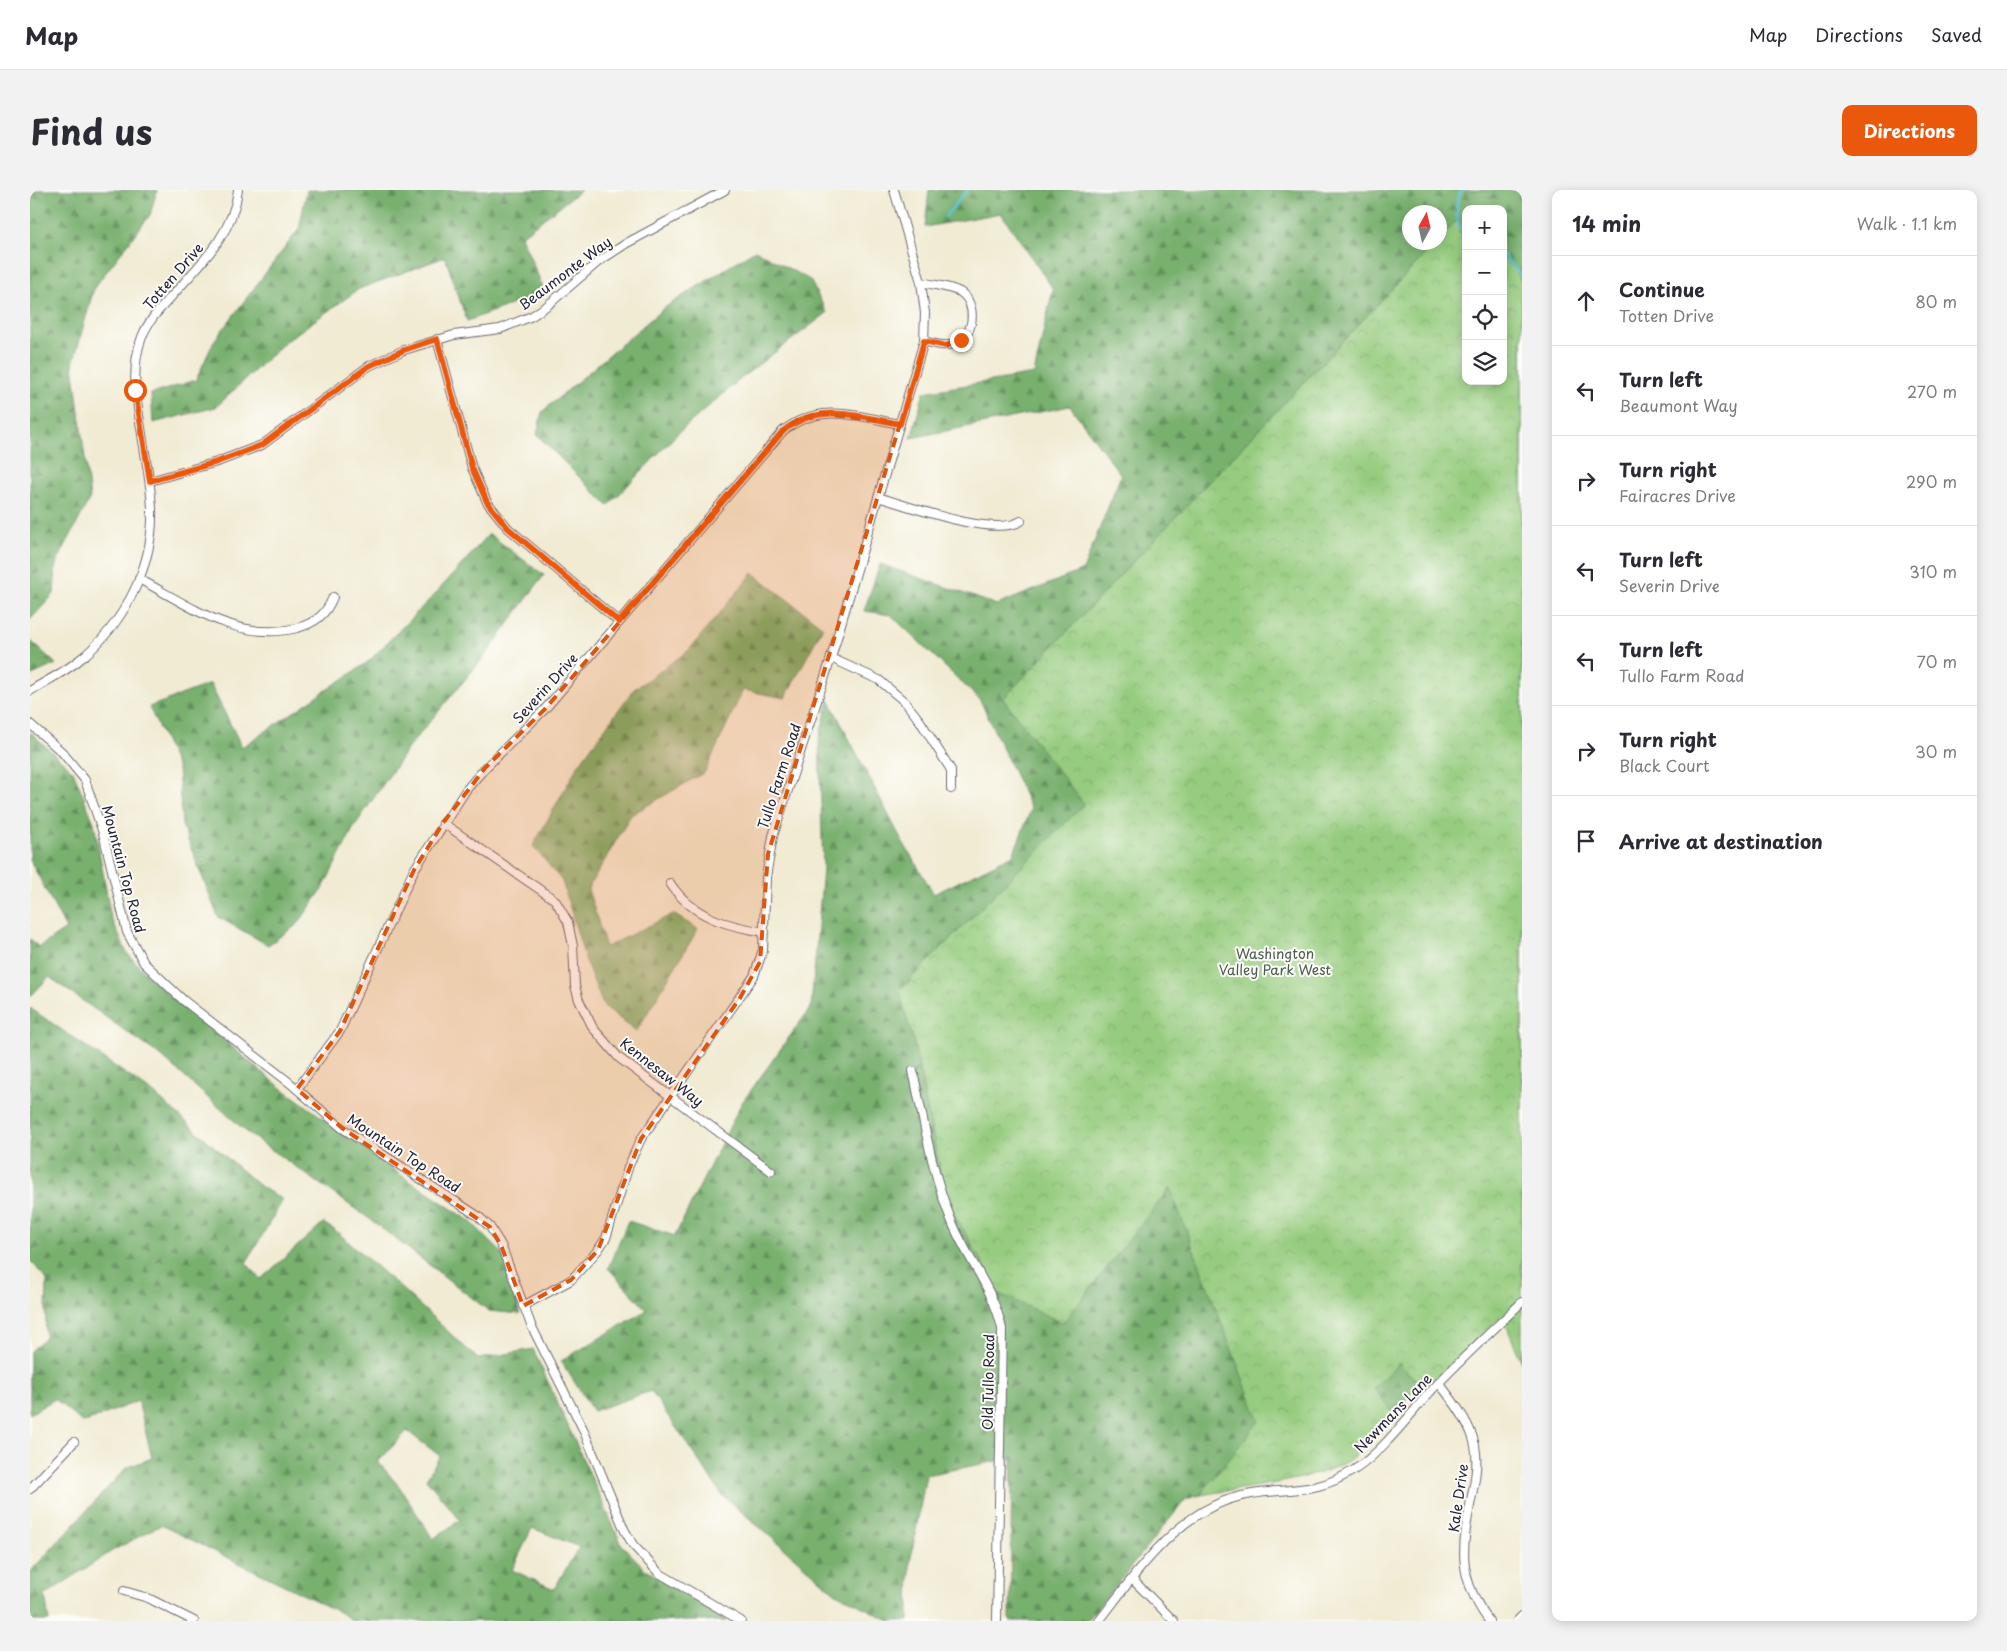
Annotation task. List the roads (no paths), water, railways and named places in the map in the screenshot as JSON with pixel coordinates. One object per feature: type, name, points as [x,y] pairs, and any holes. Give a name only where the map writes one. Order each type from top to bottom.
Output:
[{"type":"street","name":"Totten Drive","points":[[30,691],[78,661],[101,640],[129,602],[139,579],[150,532],[152,511],[150,481],[135,390],[135,368],[139,348],[147,326],[157,312],[223,236],[234,214],[238,190]]},
{"type":"street","name":"Beaumonte Way","points":[[150,481],[217,462],[262,445],[369,366],[404,350],[437,339],[500,328],[532,316],[548,305],[598,262],[627,243],[726,190]]},
{"type":"street","name":"Tullo Farm Road","points":[[524,1306],[571,1280],[598,1250],[610,1225],[629,1165],[641,1139],[754,976],[763,950],[768,854],[831,658],[924,341],[925,313],[921,282],[894,190]]},
{"type":"street","points":[[921,282],[959,291],[969,303],[972,312],[968,332],[961,340],[946,346],[924,341]]},
{"type":"street","points":[[437,339],[472,468],[487,502],[508,528],[619,622]]},
{"type":"street","name":"Severin Drive","points":[[297,1089],[340,1031],[414,870],[466,790],[485,768],[545,709],[783,431],[797,420],[819,413],[834,412],[900,424]]},
{"type":"street","points":[[878,497],[984,526],[1013,526],[1021,521]]},
{"type":"street","points":[[139,579],[225,624],[254,632],[284,631],[312,623],[329,609],[333,597]]},
{"type":"street","points":[[831,658],[879,680],[906,703],[920,721],[951,770],[951,789]]},
{"type":"street","name":"Mountain Top Road","points":[[30,724],[62,752],[85,780],[103,833],[127,932],[144,962],[183,1000],[297,1089],[342,1128],[478,1216],[490,1227],[502,1245],[524,1306],[583,1429],[624,1529],[633,1545],[659,1572],[741,1621]]},
{"type":"street","name":"Kennesaw Way","points":[[443,823],[555,900],[568,922],[573,946],[575,986],[593,1028],[619,1058],[771,1171]]},
{"type":"street","points":[[670,883],[686,902],[712,919],[733,927],[765,932]]},
{"type":"street","name":"Old Tullo Road","points":[[913,1071],[933,1165],[948,1213],[958,1235],[993,1296],[1002,1329],[997,1621]]},
{"type":"street","name":"Newmans Lane","points":[[1099,1621],[1162,1542],[1198,1514],[1250,1494],[1308,1490],[1326,1484],[1355,1469],[1370,1458],[1439,1383],[1522,1302]]},
{"type":"street","name":"Kale Drive","points":[[1439,1383],[1467,1423],[1473,1439],[1476,1476],[1464,1539],[1464,1568],[1472,1594],[1489,1621]]},
{"type":"street","points":[[30,1489],[74,1442]]},
{"type":"street","points":[[1132,1579],[1174,1621]]},
{"type":"street","points":[[124,1590],[148,1598],[194,1621]]},
{"type":"street","points":[[1517,1621],[1522,1616]]},
{"type":"waterway","points":[[945,217],[967,190]]},
{"type":"waterway","points":[[1462,190],[1459,195],[1457,208],[1458,221],[1462,233]]},
{"type":"waterway","points":[[1507,260],[1522,277]]},
{"type":"park label","name":"Washington Valley Park West","points":[[1275,962]]}]
